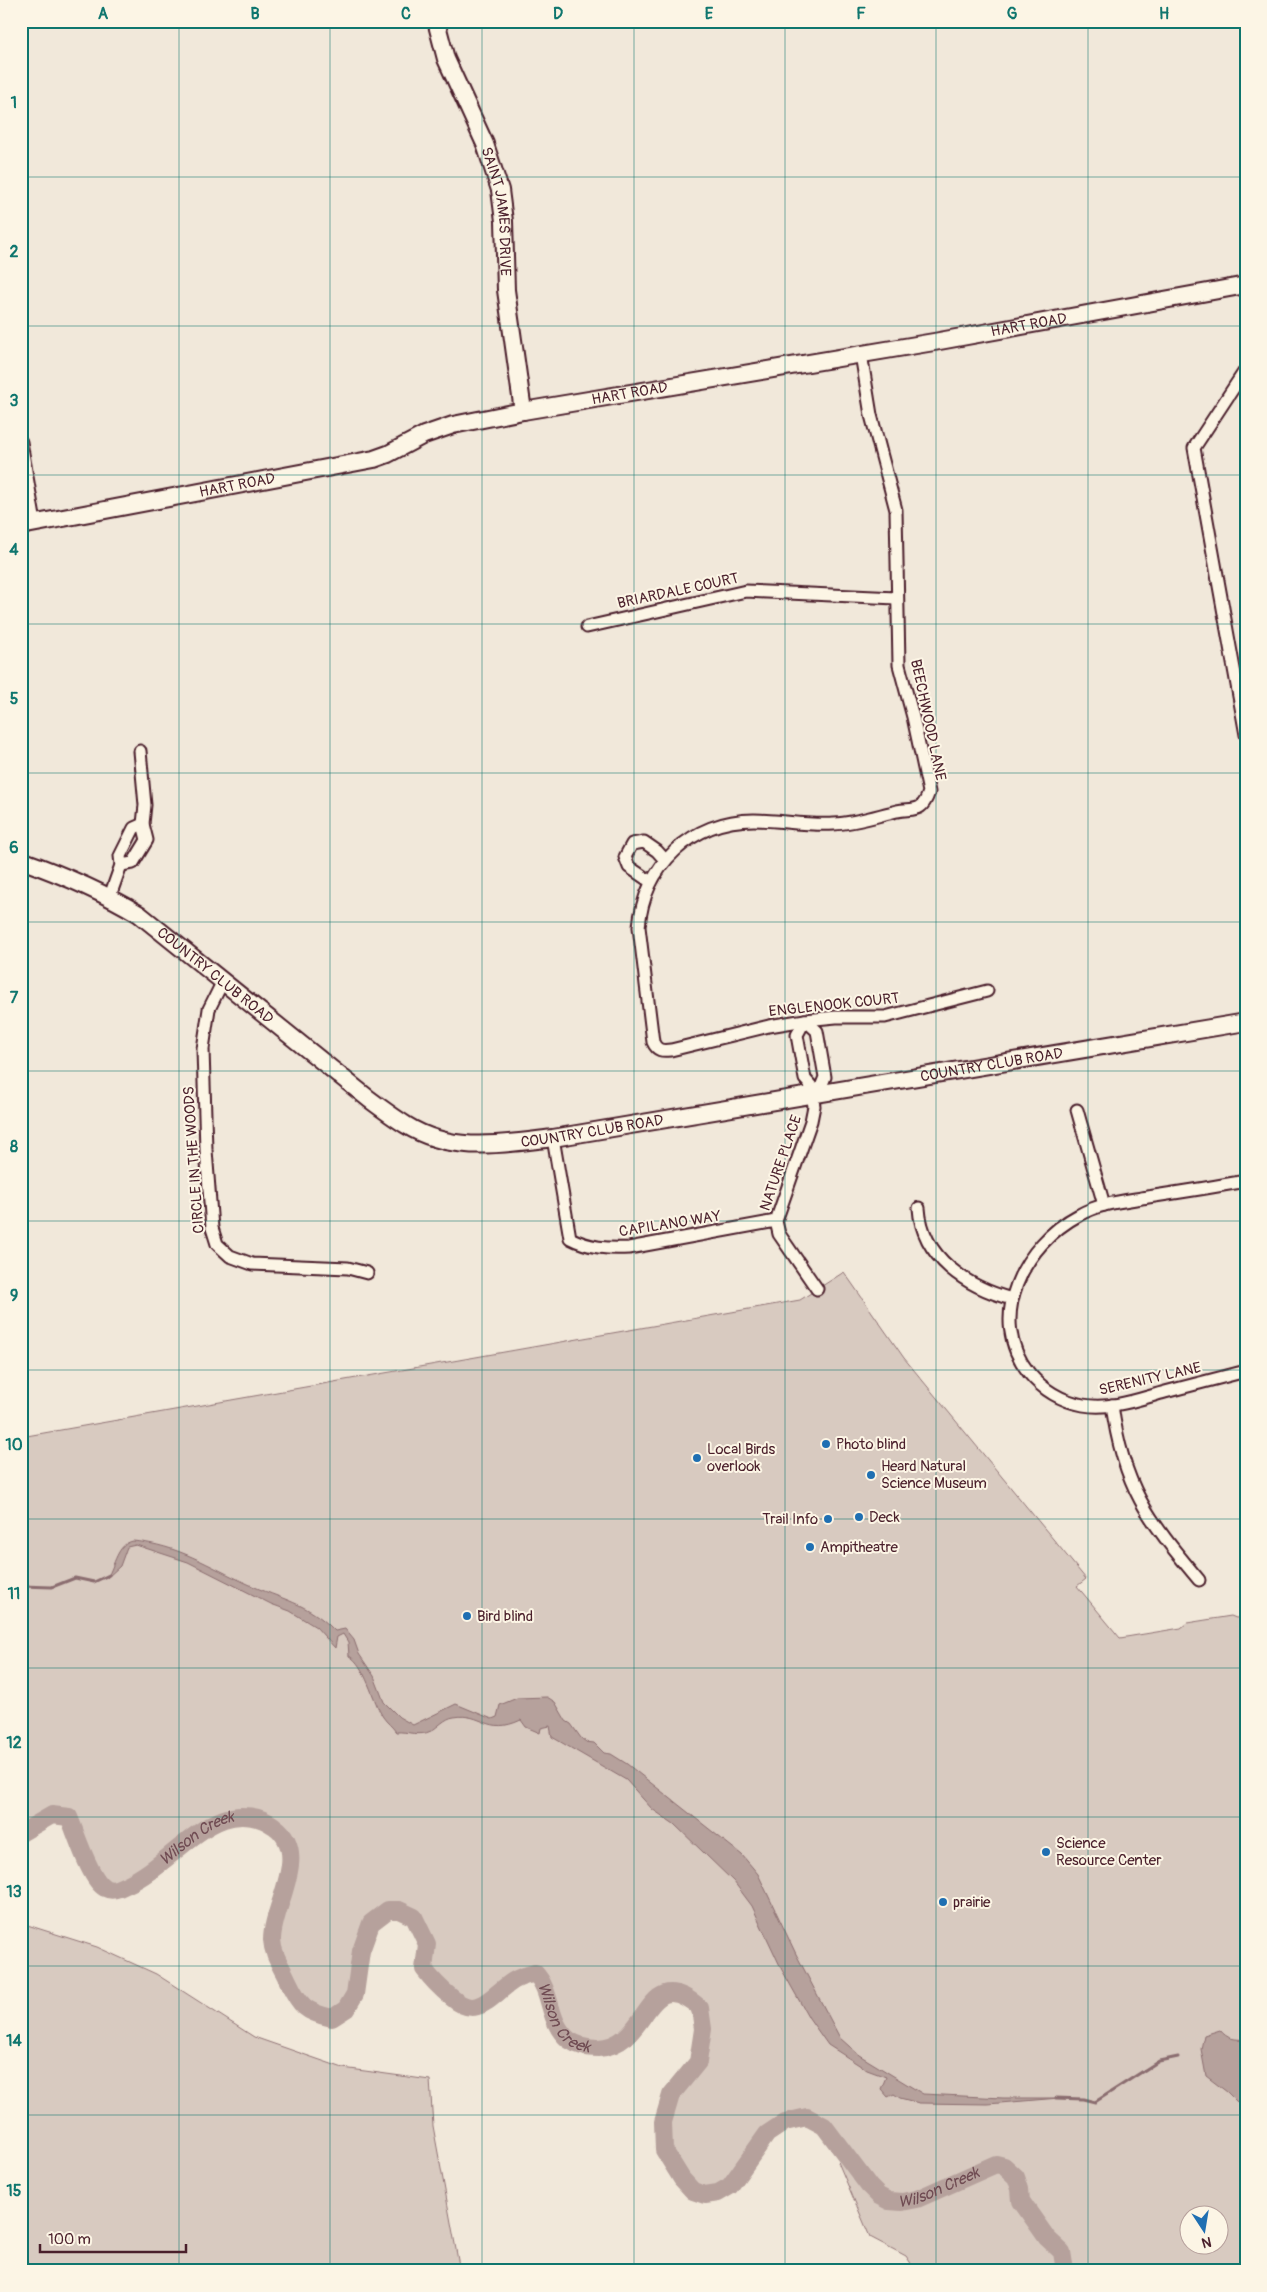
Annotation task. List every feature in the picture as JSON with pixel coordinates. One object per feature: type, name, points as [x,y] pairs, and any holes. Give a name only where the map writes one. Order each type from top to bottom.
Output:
[{"type":"street","name":"SAINT JAMES DRIVE","points":[[436,21],[446,59],[485,144],[500,190],[504,221],[506,290],[524,411]]},
{"type":"street","name":"HART ROAD","points":[[28,525],[374,459],[388,454],[424,435],[453,425],[524,411],[861,354],[1246,285]]},
{"type":"street","name":"BEECHWOOD LANE","points":[[656,1047],[653,1042],[639,927],[640,914],[651,882],[672,852],[695,834],[728,821],[755,820],[803,825],[834,824],[918,809],[926,803],[929,792],[924,762],[899,665],[896,598],[896,510],[871,415],[861,354]]},
{"type":"street","points":[[1246,370],[1194,448],[1246,735]]},
{"type":"street","points":[[21,442],[28,525]]},
{"type":"street","name":"BRIARDALE COURT","points":[[587,627],[746,591],[896,598]]},
{"type":"street","points":[[121,865],[133,863],[147,840],[143,824],[145,805],[140,751]]},
{"type":"street","points":[[110,896],[121,865],[120,856],[134,828],[143,824]]},
{"type":"street","points":[[651,882],[629,867],[625,857],[632,844],[644,842],[657,851],[665,860]]},
{"type":"street","name":"COUNTRY CLUB ROAD","points":[[21,860],[71,877],[110,896],[139,914],[369,1099],[408,1126],[447,1143],[488,1146],[553,1138],[1246,1022]]},
{"type":"street","name":"CIRCLE IN THE WOODS","points":[[223,981],[209,1009],[203,1054],[205,1135],[212,1228],[218,1244],[230,1256],[252,1264],[348,1268],[367,1273]]},
{"type":"street","name":"ENGLENOOK COURT","points":[[656,1047],[662,1051],[690,1047],[769,1026],[805,1020],[836,1017],[885,1017],[987,991]]},
{"type":"street","points":[[805,1020],[797,1035],[798,1044],[805,1080],[815,1094]]},
{"type":"street","name":"NATURE PLACE","points":[[805,1020],[817,1031],[825,1077],[815,1094],[812,1122],[776,1221],[779,1234],[817,1289]]},
{"type":"street","points":[[1077,1110],[1104,1205]]},
{"type":"street","name":"CAPILANO WAY","points":[[553,1138],[570,1238],[592,1247],[628,1248],[776,1221]]},
{"type":"street","name":"SERENITY LANE","points":[[1246,1181],[1104,1205],[1088,1210],[1072,1219],[1047,1238],[1024,1267],[1009,1312],[1012,1339],[1022,1363],[1038,1382],[1051,1392],[1074,1403],[1090,1406],[1112,1405],[1246,1371]]},
{"type":"street","points":[[919,1208],[924,1234],[949,1268],[973,1285],[1012,1299]]},
{"type":"street","points":[[1112,1405],[1120,1454],[1140,1501],[1162,1535],[1199,1580]]},
{"type":"shaded area","points":[[844,1272],[904,1358],[1086,1579],[1077,1586],[1120,1638],[1181,1628],[1187,1623],[1231,1616],[1236,1618],[1246,1617],[1246,2271],[916,2271],[906,2256],[870,2237],[838,2162],[847,2154],[826,2126],[808,2115],[784,2121],[766,2134],[729,2185],[717,2192],[705,2193],[694,2190],[683,2178],[665,2149],[664,2122],[672,2095],[699,2063],[704,2030],[702,2008],[683,1995],[668,1993],[657,1998],[628,2033],[616,2043],[599,2047],[580,2045],[564,2033],[556,2021],[544,1982],[536,1972],[513,1979],[487,2001],[475,2006],[466,2005],[450,1997],[425,1969],[428,1944],[415,1916],[398,1909],[387,1909],[370,1923],[360,1950],[354,1993],[345,2008],[331,2017],[314,2012],[300,2001],[274,1949],[275,1925],[289,1878],[291,1862],[291,1848],[286,1835],[275,1825],[250,1816],[227,1818],[205,1828],[145,1875],[125,1885],[105,1887],[94,1873],[70,1817],[52,1814],[21,1832],[21,1437],[800,1300]]},
{"type":"shaded area","points":[[133,1541],[165,1547],[193,1557],[248,1584],[304,1608],[315,1614],[335,1631],[345,1629],[354,1640],[359,1654],[374,1676],[384,1702],[399,1717],[413,1725],[456,1704],[492,1719],[497,1717],[500,1705],[517,1698],[547,1697],[555,1702],[566,1721],[571,1724],[581,1738],[586,1742],[594,1743],[604,1753],[611,1754],[627,1764],[742,1855],[758,1874],[796,1954],[840,2038],[859,2055],[923,2094],[1003,2098],[1059,2098],[988,2104],[919,2103],[900,2098],[894,2094],[888,2097],[881,2089],[886,2077],[867,2070],[828,2045],[809,2018],[782,1970],[752,1906],[734,1882],[674,1824],[652,1809],[626,1780],[552,1737],[550,1726],[541,1728],[540,1733],[526,1727],[521,1720],[500,1726],[464,1716],[448,1719],[427,1733],[396,1732],[379,1710],[360,1667],[349,1656],[348,1642],[343,1634],[337,1637],[335,1648],[316,1627],[290,1611],[271,1604],[188,1562],[136,1545],[127,1547],[120,1566],[107,1578],[123,1546]]},
{"type":"shaded area","points":[[21,1923],[97,1947],[156,1974],[254,2037],[343,2068],[430,2080],[433,2126],[460,2271],[29,2271],[21,2232]]},
{"type":"shaded area","points":[[1220,2030],[1232,2038],[1246,2039],[1246,2111],[1227,2092],[1206,2076],[1201,2049],[1204,2035]]},
{"type":"waterway","points":[[21,1586],[52,1587],[75,1578],[94,1582],[109,1575]]},
{"type":"waterway","name":"Wilson Creek","points":[[21,1833],[52,1815],[69,1817],[94,1876],[105,1888],[113,1890],[152,1870],[199,1832],[224,1819],[250,1816],[263,1820],[274,1826],[285,1837],[290,1850],[287,1880],[274,1926],[272,1940],[274,1951],[296,1996],[304,2007],[309,2010],[332,2018],[346,2009],[355,1994],[361,1951],[371,1923],[388,1910],[399,1910],[414,1917],[427,1944],[424,1969],[440,1987],[460,2004],[469,2007],[484,2004],[513,1981],[535,1973],[545,1989],[557,2025],[562,2033],[576,2044],[591,2048],[616,2044],[629,2034],[657,1999],[668,1993],[682,1996],[700,2008],[703,2029],[698,2062],[671,2095],[663,2122],[664,2150],[682,2179],[693,2191],[705,2195],[718,2193],[730,2186],[767,2134],[785,2122],[807,2117],[824,2126],[869,2186],[879,2196],[889,2201],[902,2202],[917,2199],[996,2164],[1004,2166],[1016,2177],[1021,2201],[1047,2238],[1062,2252],[1065,2271]]},
{"type":"waterway","points":[[1056,2098],[1083,2099],[1095,2102],[1159,2061],[1178,2057]]},
{"type":"place","name":"Photo blind","points":[[826,1444]]},
{"type":"place","name":"Local Birds overlook","points":[[697,1458]]},
{"type":"place","name":"Heard Natural Science Museum","points":[[871,1475]]},
{"type":"place","name":"Deck","points":[[859,1517]]},
{"type":"place","name":"Trail Info","points":[[828,1519]]},
{"type":"place","name":"Ampitheatre","points":[[810,1547]]},
{"type":"place","name":"Bird blind","points":[[467,1616]]},
{"type":"place","name":"Science Resource Center","points":[[1046,1852]]},
{"type":"place","name":"prairie","points":[[943,1902]]}]
